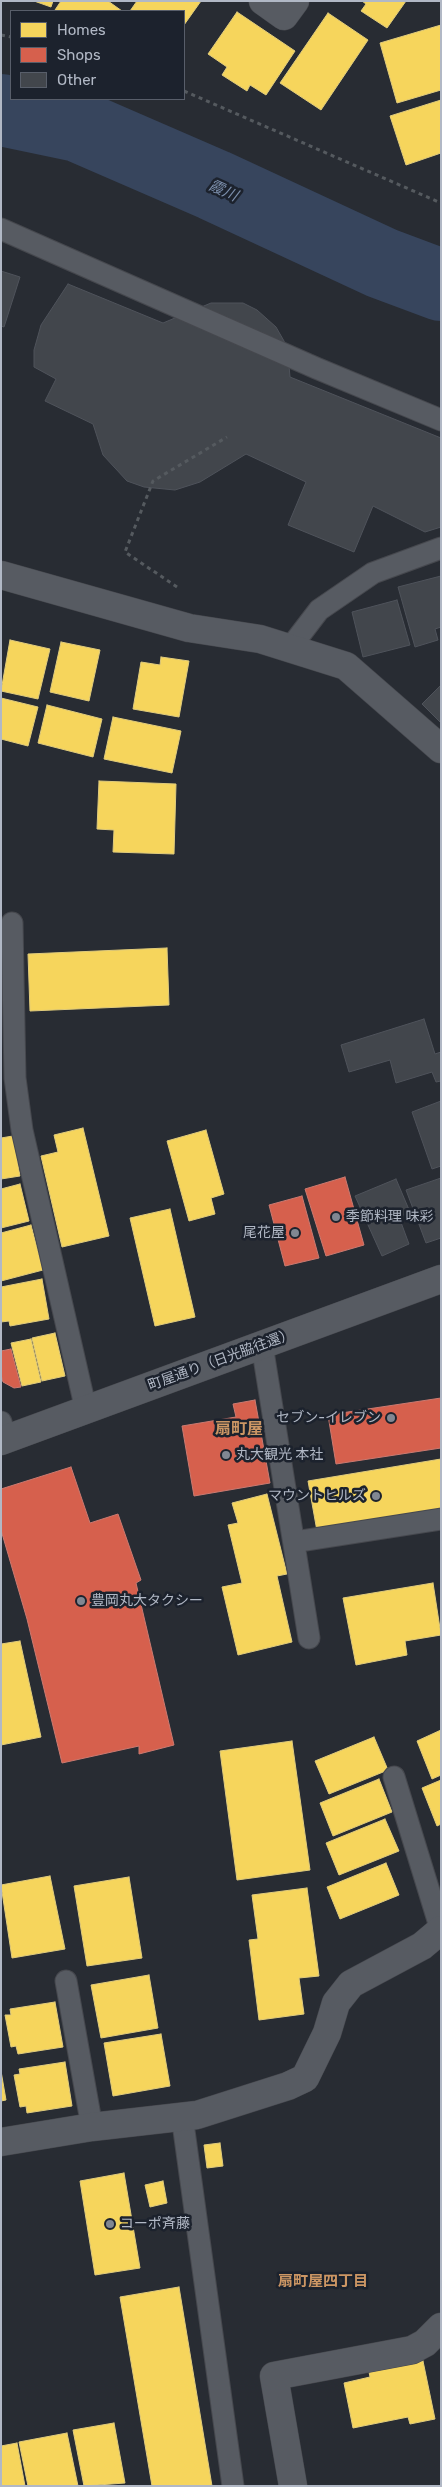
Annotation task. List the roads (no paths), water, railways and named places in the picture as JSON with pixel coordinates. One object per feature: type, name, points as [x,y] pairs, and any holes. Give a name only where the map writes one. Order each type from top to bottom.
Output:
[{"type":"street","points":[[263,1],[284,16],[295,1]]},
{"type":"street","points":[[1,576],[188,628],[260,639],[346,666],[441,748]]},
{"type":"street","name":"町屋通り（日光脇往還）","points":[[3,1434],[86,1410],[441,1279]]},
{"type":"street","points":[[1,2142],[92,2127],[197,2115],[288,2086],[305,2078],[327,2033],[336,2004],[352,1984],[422,1946],[441,1930]]},
{"type":"street","points":[[293,2486],[274,2376],[412,2350],[425,2343],[441,2328]]},
{"type":"lane","points":[[1,230],[316,368],[441,420]]},
{"type":"lane","points":[[290,648],[319,610],[373,573],[441,548]]},
{"type":"lane","points":[[12,923],[14,1078],[22,1130],[86,1410]]},
{"type":"lane","points":[[262,1345],[309,1638]]},
{"type":"lane","points":[[294,1542],[441,1520]]},
{"type":"lane","points":[[394,1777],[441,1930]]},
{"type":"lane","points":[[66,1981],[92,2127]]},
{"type":"lane","points":[[182,2116],[233,2486]]},
{"type":"waterway","name":"霞川","points":[[1,110],[78,126],[214,185],[382,263],[441,285]]},
{"type":"place","name":"季節料理 味彩","points":[[336,1217]]},
{"type":"place","name":"尾花屋","points":[[295,1233]]},
{"type":"place","name":"セブン-イレブン","points":[[391,1418]]},
{"type":"place","name":"丸大観光 本社","points":[[226,1455]]},
{"type":"place","name":"マウントヒルズ","points":[[376,1496]]},
{"type":"place","name":"豊岡丸大タクシー","points":[[81,1601]]},
{"type":"place","name":"コーポ斉藤","points":[[110,2224]]},
{"type":"district","name":"扇町屋","points":[[239,1429]]},
{"type":"district","name":"扇町屋四丁目","points":[[323,2282]]}]
